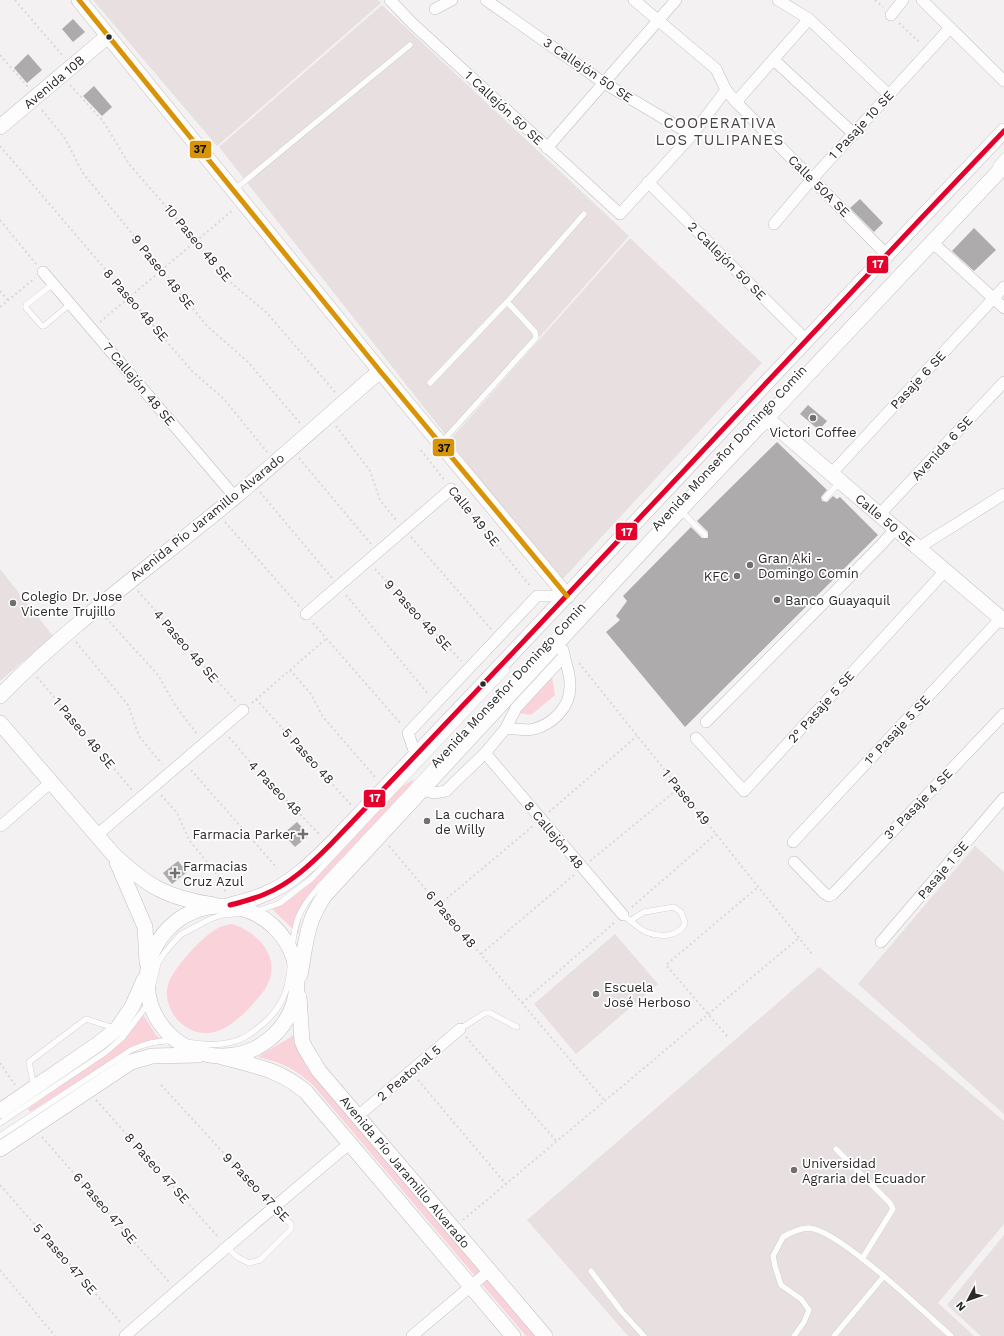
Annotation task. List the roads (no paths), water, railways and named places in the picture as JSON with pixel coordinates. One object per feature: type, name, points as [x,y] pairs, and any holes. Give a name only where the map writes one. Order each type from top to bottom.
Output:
[{"type":"main road","name":"Calle 49 SE","points":[[79,0],[380,371],[567,596]]},
{"type":"main road","name":"Avenida 10B","points":[[0,127],[108,36]]},
{"type":"main road","name":"Avenida Monseñor Domingo Comin","points":[[146,972],[160,941],[180,921],[192,914],[253,899],[273,890],[307,867],[330,845],[416,756],[806,339],[1004,131]]},
{"type":"main road","name":"Avenida Monseñor Domingo Comin","points":[[298,993],[309,923],[314,910],[325,895],[422,790],[562,633],[932,242],[999,167]]},
{"type":"main road","name":"Avenida Pío Jaramillo Alvarado","points":[[0,696],[29,667],[68,632],[234,497],[380,371]]},
{"type":"main road","name":"Calle 50 SE","points":[[766,418],[1003,620]]},
{"type":"main road","points":[[0,723],[113,854],[135,874],[168,895],[195,902],[224,905],[255,912],[277,928],[292,949],[300,975]]},
{"type":"main road","points":[[113,854],[125,877],[145,927],[148,1004],[164,1031],[174,1041]]},
{"type":"main road","points":[[2,1108],[98,1044],[116,1029],[132,1007],[146,972]]},
{"type":"main road","name":"Avenida Pío Jaramillo Alvarado","points":[[298,993],[300,1030],[305,1048],[319,1071],[545,1336]]},
{"type":"main road","points":[[0,1149],[131,1062],[143,1058],[212,1055],[248,1049],[262,1042],[285,1021],[293,1008],[298,993]]},
{"type":"main road","name":"Avenida Pío Jaramillo Alvarado","points":[[174,1041],[190,1050],[276,1072],[291,1079],[306,1092],[513,1336]]},
{"type":"street","points":[[434,9],[452,0]]},
{"type":"street","name":"3 Callejón 50 SE","points":[[486,0],[604,83],[692,135]]},
{"type":"street","name":"Calle 50A SE","points":[[634,0],[716,69],[726,90],[736,102],[886,254]]},
{"type":"street","points":[[547,148],[676,0]]},
{"type":"street","points":[[778,0],[809,20],[889,95]]},
{"type":"street","points":[[891,15],[903,0]]},
{"type":"street","points":[[922,0],[1004,81]]},
{"type":"street","name":"1 Callejón 50 SE","points":[[397,2],[547,148],[620,214],[648,182]]},
{"type":"street","points":[[736,102],[809,20]]},
{"type":"street","name":"1 Pasaje 10 SE","points":[[774,224],[812,179],[950,28]]},
{"type":"street","points":[[774,60],[854,134]]},
{"type":"street","points":[[648,182],[692,135],[726,90]]},
{"type":"street","name":"2 Callejón 50 SE","points":[[648,182],[806,339]]},
{"type":"street","points":[[932,242],[1004,308]]},
{"type":"street","name":"7 Callejón 48 SE","points":[[43,272],[234,497]]},
{"type":"street","name":"Pasaje 6 SE","points":[[836,478],[1004,287]]},
{"type":"street","name":"Avenida 6 SE","points":[[879,514],[1004,382]]},
{"type":"street","points":[[306,614],[452,489]]},
{"type":"street","points":[[918,548],[1004,494]]},
{"type":"street","points":[[706,722],[877,550],[896,528]]},
{"type":"street","name":"2° Pasaje 5 SE","points":[[696,738],[744,791],[945,571]]},
{"type":"street","name":"Avenida Monseñor Domingo Comin","points":[[416,756],[408,733],[468,669],[537,596],[567,596]]},
{"type":"street","name":"1° Pasaje 5 SE","points":[[793,842],[1003,620]]},
{"type":"street","name":"Avenida Monseñor Domingo Comin","points":[[506,728],[534,729],[547,724],[559,714],[569,698],[569,657],[562,633]]},
{"type":"street","name":"Avenida Monseñor Domingo Comin","points":[[422,790],[434,793],[446,791],[485,753],[506,728],[516,708],[569,657]]},
{"type":"street","points":[[97,835],[243,710]]},
{"type":"street","name":"3° Pasaje 4 SE","points":[[794,862],[824,893],[829,896],[833,894],[1004,714]]},
{"type":"street","name":"8 Callejón 48","points":[[485,753],[626,918]]},
{"type":"street","points":[[1,826],[51,782]]},
{"type":"street","name":"Pasaje 1 SE","points":[[882,942],[1004,798]]},
{"type":"street","name":"2 Peatonal 5","points":[[358,1116],[460,1029]]},
{"type":"street","points":[[127,1334],[350,1143]]},
{"type":"street","points":[[412,1336],[490,1270]]},
{"type":"lane","points":[[238,196],[410,45]]},
{"type":"lane","points":[[966,181],[1004,140]]},
{"type":"lane","name":"Avenida Monseñor Domingo Comin","points":[[999,167],[1004,156]]},
{"type":"lane","points":[[430,383],[507,302],[584,214]]},
{"type":"lane","name":"Avenida Monseñor Domingo Comin","points":[[612,573],[944,220]]},
{"type":"lane","points":[[53,284],[26,306],[26,308],[42,326],[44,326],[70,304]]},
{"type":"lane","points":[[441,443],[536,338],[535,332],[507,302]]},
{"type":"lane","points":[[825,498],[836,478]]},
{"type":"lane","points":[[680,510],[705,535]]},
{"type":"lane","name":"Avenida Monseñor Domingo Comin","points":[[0,1136],[131,1050],[142,1045],[174,1041],[202,1046],[219,1045],[238,1040],[254,1031],[274,1014],[283,999],[290,978],[292,949],[298,919],[304,905],[318,888],[562,633]]},
{"type":"lane","name":"Avenida Monseñor Domingo Comin","points":[[0,1123],[106,1052],[122,1038],[148,1004],[158,964],[165,952],[180,935],[194,925],[222,915],[255,912],[280,903],[311,879],[512,665]]},
{"type":"lane","points":[[674,907],[681,912],[685,923],[678,932],[667,936],[646,932],[626,918],[644,912],[674,907]]},
{"type":"lane","points":[[460,1029],[485,1013],[490,1013],[517,1027]]},
{"type":"lane","points":[[28,1092],[28,1062],[86,1019],[116,1029]]},
{"type":"lane","points":[[836,1149],[890,1203],[893,1209],[862,1259]]},
{"type":"lane","name":"9 Paseo 47 SE","points":[[227,1247],[237,1257],[249,1263],[260,1260],[291,1229],[291,1224],[287,1219],[274,1208]]},
{"type":"lane","points":[[794,1336],[804,1322],[809,1310],[801,1299],[781,1285],[774,1266],[773,1256],[783,1237],[808,1228],[823,1231],[862,1259],[884,1276],[951,1336]]},
{"type":"lane","points":[[590,1271],[622,1312],[644,1336]]},
{"type":"lane","points":[[834,1336],[884,1276]]},
{"type":"place","name":"Victori Coffee","points":[[813,418]]},
{"type":"place","name":"Gran Aki - Domingo Comín","points":[[750,565]]},
{"type":"place","name":"KFC","points":[[737,576]]},
{"type":"place","name":"Banco Guayaquil","points":[[777,600]]},
{"type":"place","name":"Colegio Dr. Jose Vicente Trujillo","points":[[13,603]]},
{"type":"place","name":"La cuchara de Willy","points":[[427,821]]},
{"type":"place","name":"Farmacia Parker","points":[[303,834]]},
{"type":"place","name":"Farmacias Cruz Azul","points":[[175,873]]},
{"type":"place","name":"Escuela José Herboso","points":[[596,994]]},
{"type":"place","name":"Universidad Agraria del Ecuador","points":[[794,1170]]},
{"type":"district","name":"COOPERATIVA LOS TULIPANES","points":[[720,132]]}]
